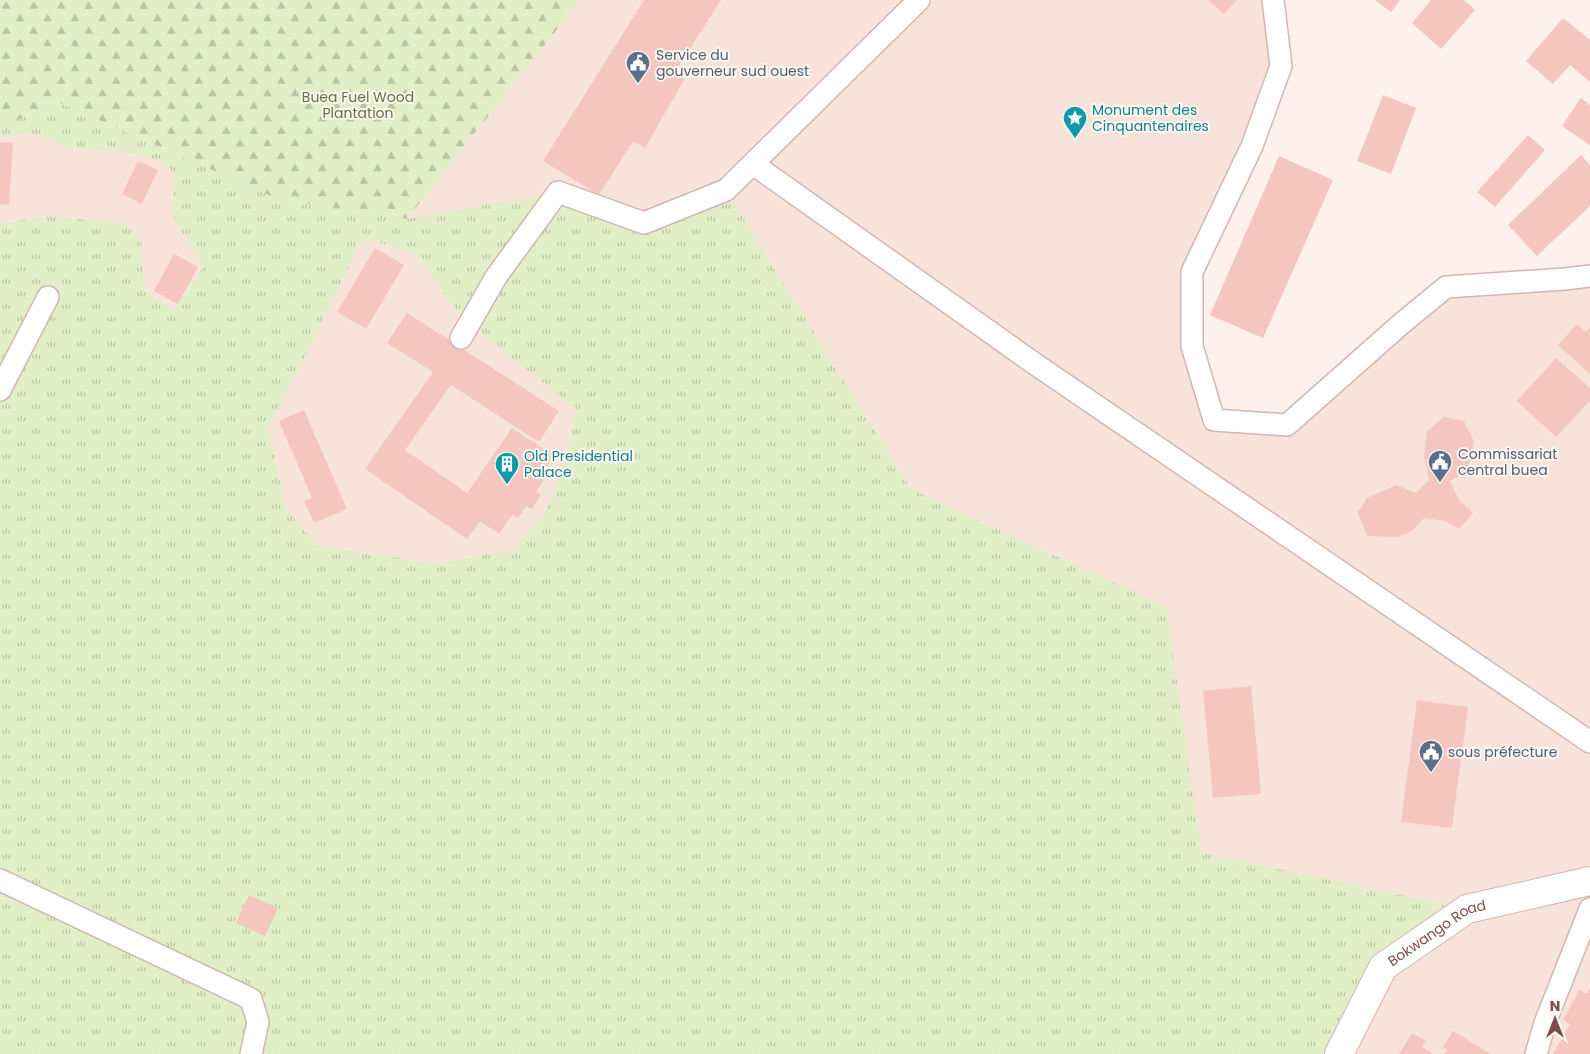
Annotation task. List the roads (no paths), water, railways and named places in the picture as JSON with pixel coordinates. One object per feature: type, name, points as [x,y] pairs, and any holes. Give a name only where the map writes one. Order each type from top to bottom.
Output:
[{"type":"street","points":[[461,338],[496,277],[558,192],[644,223],[726,190],[919,0]]},
{"type":"street","points":[[1273,0],[1281,66],[1252,146],[1192,272],[1192,346],[1214,420],[1287,425],[1401,324],[1446,287],[1566,280],[1590,276]]},
{"type":"street","points":[[753,164],[1035,364],[1590,742]]},
{"type":"street","points":[[0,390],[48,297]]},
{"type":"street","points":[[0,880],[251,999],[258,1022],[251,1054]]},
{"type":"street","name":"Bokwango Road","points":[[1339,1054],[1383,967],[1467,909],[1590,881]]},
{"type":"street","points":[[1536,1054],[1545,1023],[1590,909]]},
{"type":"place","name":"Service du gouverneur sud ouest","points":[[638,84]]},
{"type":"place","name":"Monument des Cinquantenaires","points":[[1075,139]]},
{"type":"place","name":"Commissariat central buea","points":[[1440,483]]},
{"type":"place","name":"Old Presidential Palace","points":[[507,485]]},
{"type":"place","name":"sous préfecture","points":[[1431,773]]},
{"type":"park label","name":"Buea Fuel Wood Plantation","points":[[358,105]]}]
